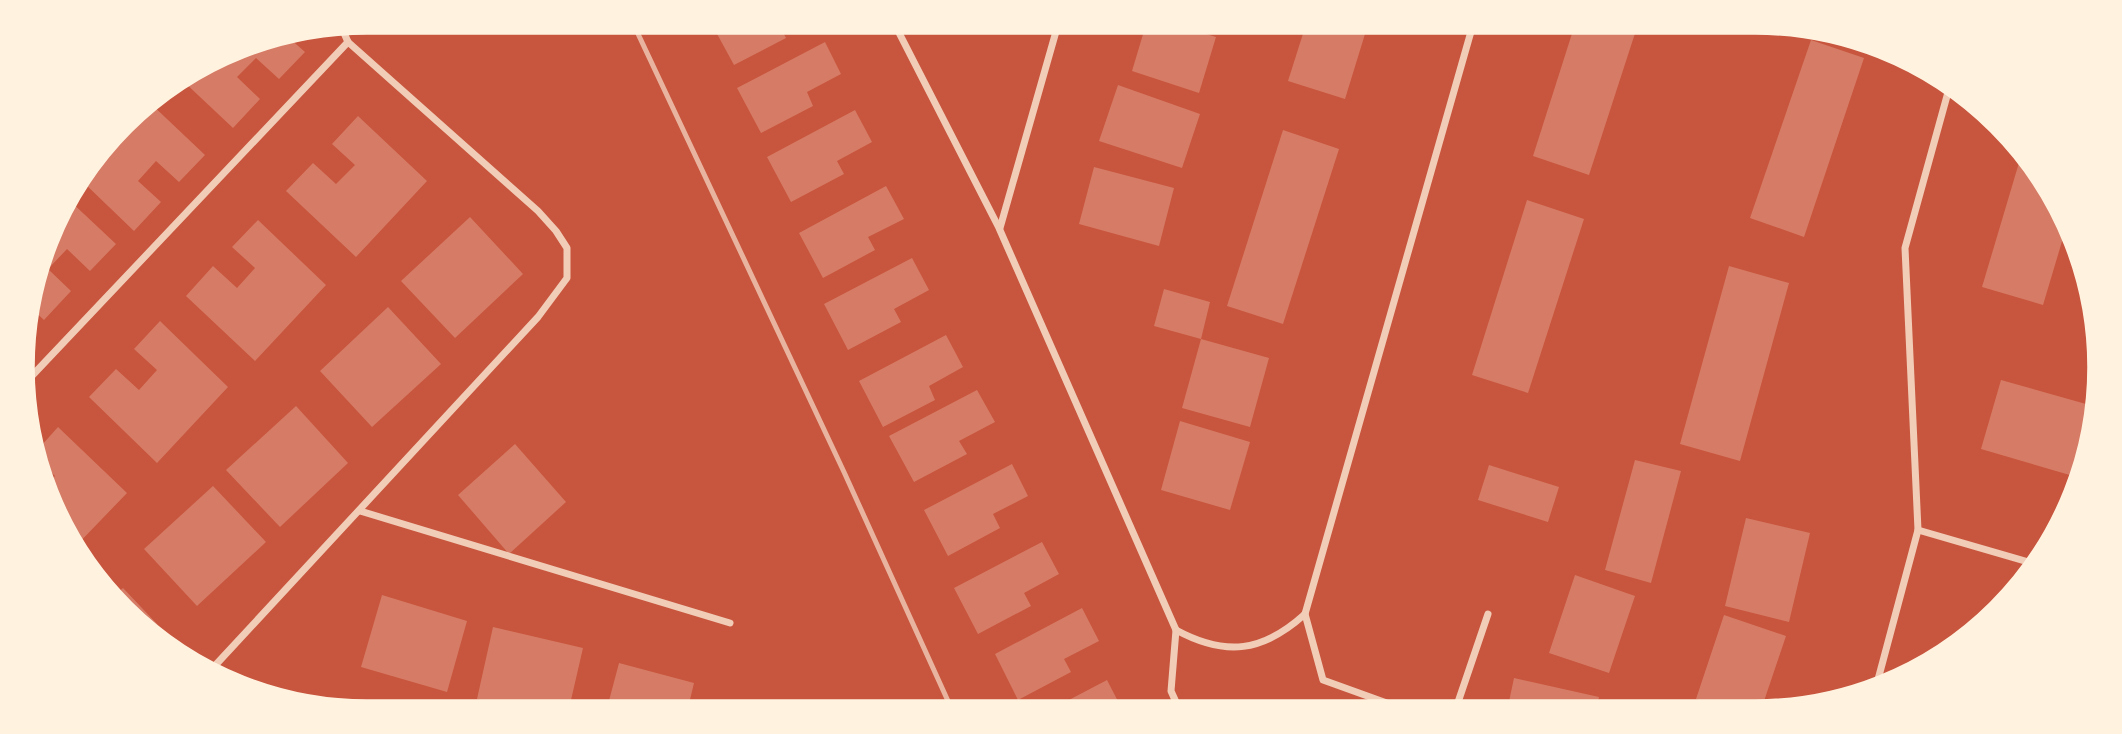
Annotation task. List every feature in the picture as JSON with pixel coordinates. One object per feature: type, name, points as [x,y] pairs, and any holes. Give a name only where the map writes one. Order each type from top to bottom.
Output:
[{"type":"street","points":[[899,33],[999,228],[1176,630],[1171,691],[1176,701]]},
{"type":"street","points":[[999,228],[1056,33]]},
{"type":"street","points":[[1176,630],[1196,641],[1242,647],[1264,642],[1287,631],[1305,614],[1471,33]]},
{"type":"street","points":[[216,664],[538,317],[567,278],[567,248],[538,211],[348,42],[345,34]]},
{"type":"street","points":[[33,374],[348,42]]},
{"type":"street","points":[[1879,677],[1918,530],[1906,248],[1948,95]]},
{"type":"street","points":[[360,511],[730,623]]},
{"type":"street","points":[[1918,530],[2026,561]]},
{"type":"street","points":[[1305,614],[1323,680],[1381,701]]},
{"type":"street","points":[[1459,701],[1489,614]]},
{"type":"building","points":[[717,33],[784,33],[786,38],[734,65]]},
{"type":"building","points":[[1143,33],[1203,33],[1216,37],[1199,93],[1132,71]]},
{"type":"building","points":[[1303,33],[1365,33],[1345,99],[1288,81]]},
{"type":"building","points":[[1572,33],[1635,33],[1589,175],[1533,156]]},
{"type":"building","points":[[1811,40],[1864,58],[1804,237],[1750,218]]},
{"type":"building","points":[[294,42],[305,52],[279,79],[256,58],[237,77],[260,99],[233,128],[188,85],[239,59]]},
{"type":"building","points":[[825,42],[841,74],[807,92],[813,106],[761,133],[737,88]]},
{"type":"building","points":[[1118,85],[1200,114],[1182,168],[1099,141]]},
{"type":"building","points":[[156,109],[205,155],[179,182],[156,161],[138,181],[161,202],[134,231],[87,186],[116,147]]},
{"type":"building","points":[[855,110],[872,142],[837,161],[844,174],[791,202],[767,157]]},
{"type":"building","points":[[358,116],[427,181],[356,257],[286,191],[313,163],[336,184],[355,165],[332,144]]},
{"type":"building","points":[[1283,130],[1339,149],[1283,324],[1227,306]]},
{"type":"building","points":[[2019,163],[2044,200],[2063,239],[2043,305],[1982,287]]},
{"type":"building","points":[[1094,167],[1174,188],[1159,246],[1079,224]]},
{"type":"building","points":[[886,186],[904,219],[868,237],[875,250],[823,278],[799,233]]},
{"type":"building","points":[[1527,200],[1584,219],[1528,393],[1472,375]]},
{"type":"building","points":[[75,206],[116,244],[90,271],[67,249],[49,268]]},
{"type":"building","points":[[470,217],[523,274],[455,338],[401,281]]},
{"type":"building","points":[[258,220],[326,285],[255,361],[186,296],[213,266],[237,288],[255,268],[232,247]]},
{"type":"building","points":[[912,258],[929,290],[894,309],[901,322],[848,350],[824,304]]},
{"type":"building","points":[[1729,266],[1789,283],[1740,461],[1680,444]]},
{"type":"building","points":[[48,269],[71,291],[44,320],[38,314]]},
{"type":"building","points":[[1164,289],[1210,302],[1201,339],[1154,326]]},
{"type":"building","points":[[388,307],[441,364],[372,427],[320,371]]},
{"type":"building","points":[[160,321],[228,387],[157,463],[89,397],[116,369],[139,390],[157,370],[134,349]]},
{"type":"building","points":[[946,335],[963,367],[929,386],[935,400],[883,427],[859,381]]},
{"type":"building","points":[[1201,339],[1269,358],[1250,427],[1182,408]]},
{"type":"building","points":[[2001,380],[2087,404],[2071,475],[1981,449]]},
{"type":"building","points":[[977,390],[995,422],[959,441],[967,454],[914,482],[889,436]]},
{"type":"building","points":[[296,406],[348,463],[280,527],[226,470]]},
{"type":"building","points":[[1180,421],[1250,442],[1230,510],[1161,490]]},
{"type":"building","points":[[58,427],[127,493],[82,540],[59,495],[43,444]]},
{"type":"building","points":[[515,444],[566,502],[509,554],[458,495]]},
{"type":"building","points":[[1635,460],[1681,471],[1651,583],[1605,570]]},
{"type":"building","points":[[1012,464],[1028,496],[993,514],[1000,528],[948,556],[924,510]]},
{"type":"building","points":[[1489,465],[1559,487],[1548,522],[1478,500]]},
{"type":"building","points":[[213,486],[266,542],[197,606],[144,549]]},
{"type":"building","points":[[1746,518],[1810,533],[1789,622],[1725,606]]},
{"type":"building","points":[[1042,542],[1059,574],[1024,593],[1031,606],[978,634],[954,588]]},
{"type":"building","points":[[1575,575],[1635,596],[1609,673],[1549,653]]},
{"type":"building","points":[[123,588],[166,633],[147,618],[120,591]]},
{"type":"building","points":[[382,595],[467,621],[447,692],[361,667]]},
{"type":"building","points":[[1082,608],[1099,641],[1064,659],[1071,672],[1018,700],[995,654]]},
{"type":"building","points":[[1724,615],[1786,636],[1764,701],[1696,699]]},
{"type":"building","points":[[493,627],[583,648],[571,701],[477,699]]},
{"type":"building","points":[[619,663],[694,683],[690,701],[609,701]]},
{"type":"building","points":[[1514,678],[1599,697],[1598,701],[1509,701]]},
{"type":"building","points":[[1107,680],[1118,701],[1067,701]]},
{"type":"railway","points":[[638,33],[844,472],[948,701]]}]
